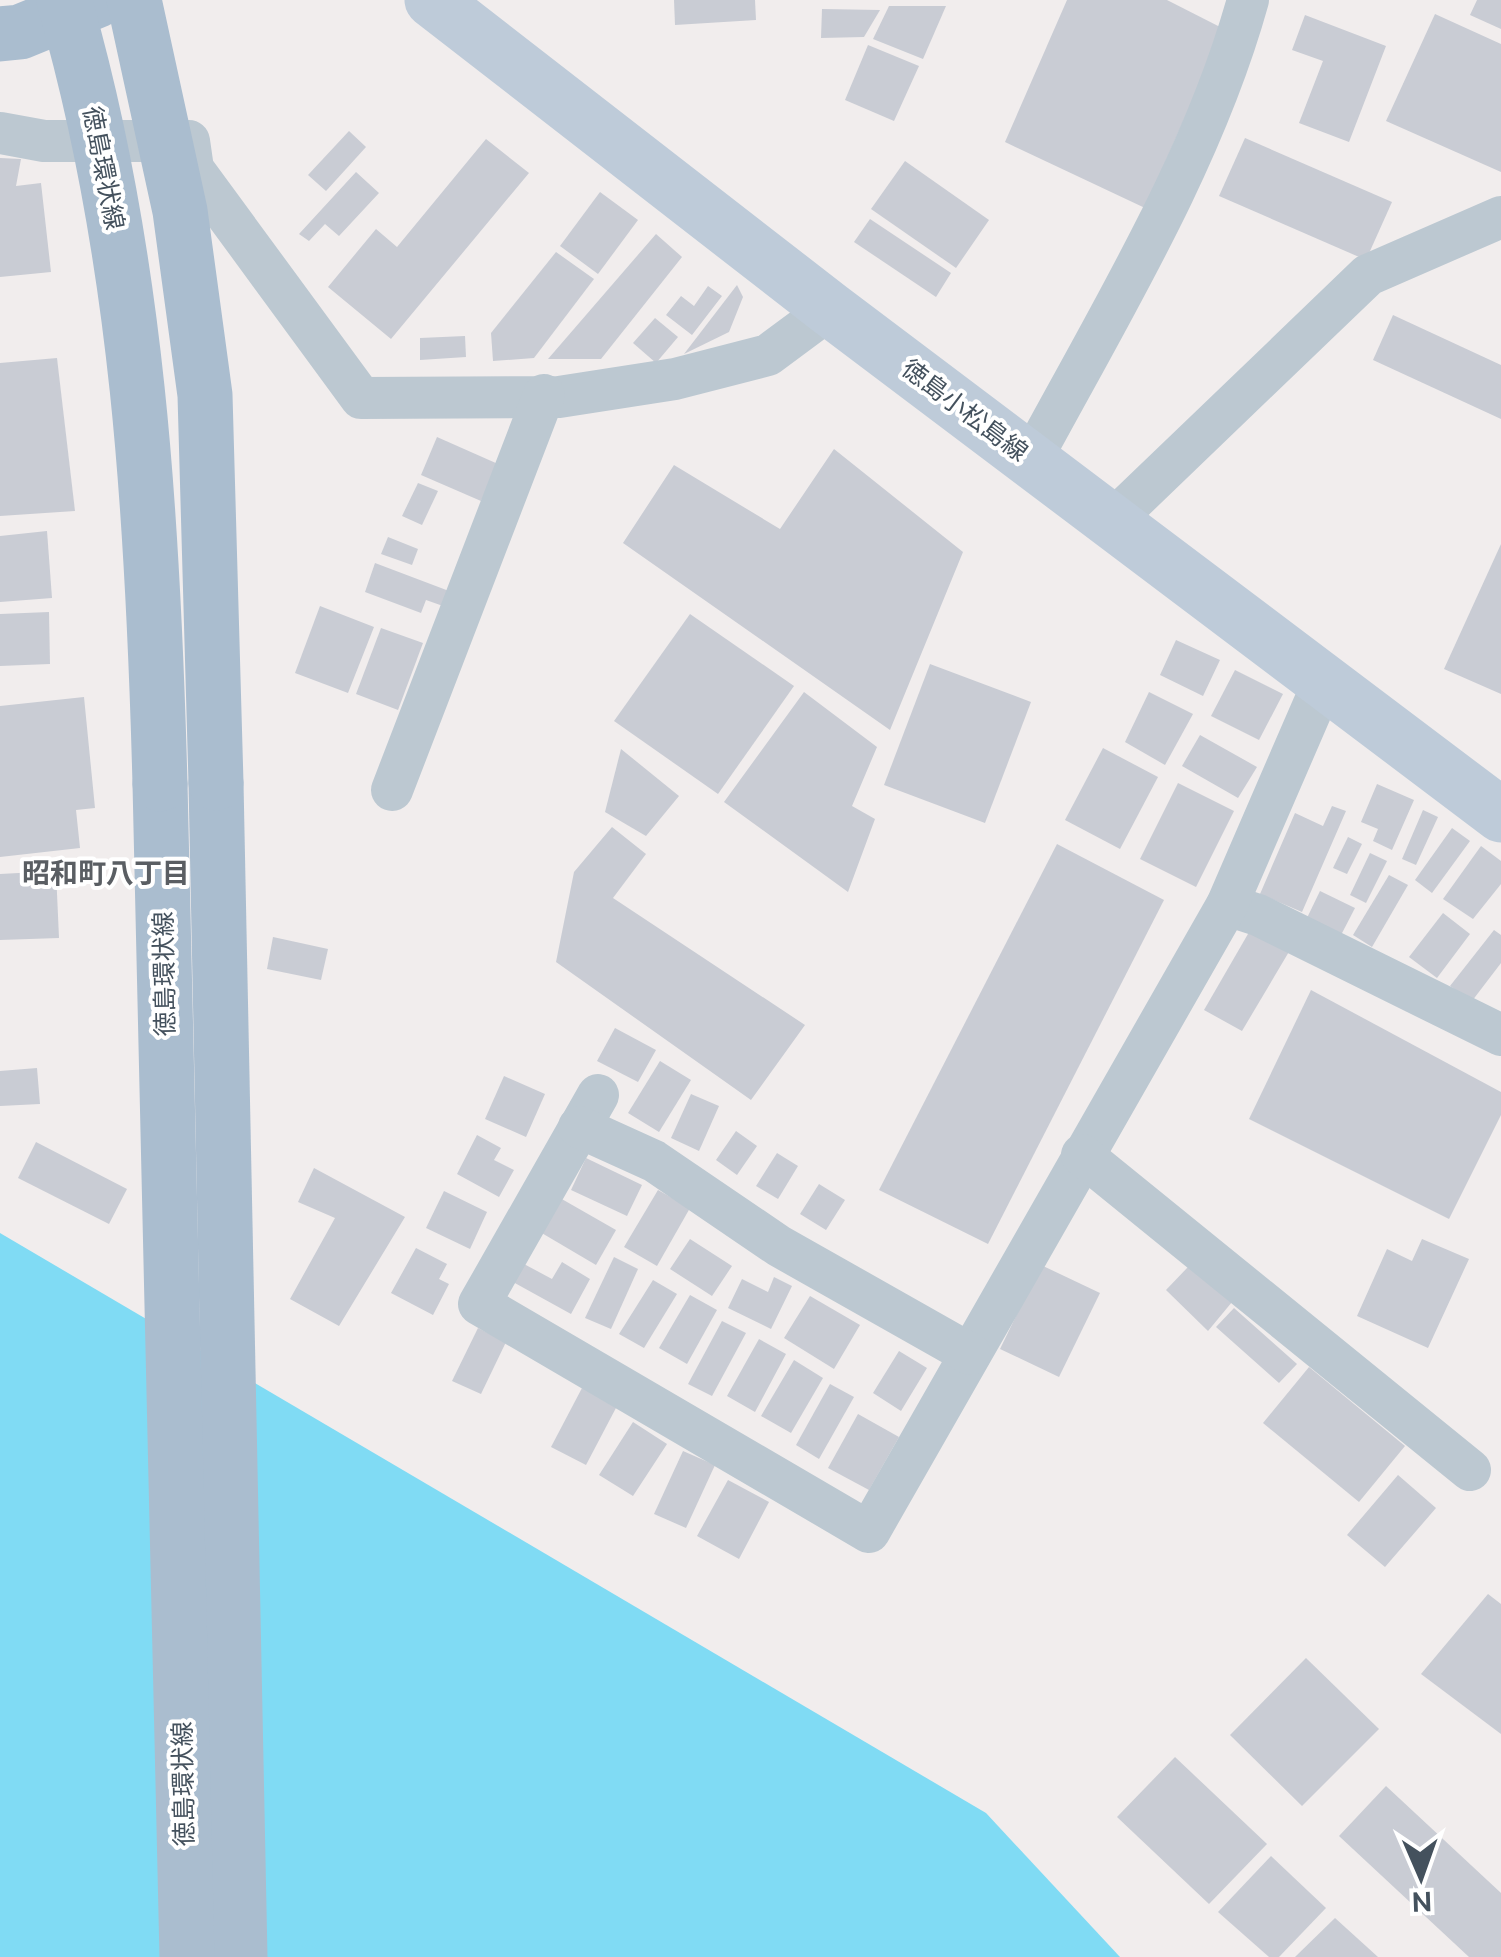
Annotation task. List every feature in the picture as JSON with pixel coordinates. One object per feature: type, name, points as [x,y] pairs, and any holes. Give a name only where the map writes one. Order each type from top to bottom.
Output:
[{"type":"main road","points":[[32,0],[65,82],[135,350]]},
{"type":"main road","name":"徳島環状線","points":[[64,0],[97,124],[135,350],[156,637],[186,1957]]},
{"type":"main road","points":[[0,34],[20,32],[98,0]]},
{"type":"main road","points":[[134,0],[180,211],[205,395],[240,1957]]},
{"type":"main road","name":"徳島小松島線","points":[[432,0],[830,309],[1501,815]]},
{"type":"street","points":[[1031,460],[1164,208],[1236,43],[1248,0]]},
{"type":"street","points":[[0,133],[44,141],[189,141],[193,169],[361,398],[559,397],[675,379],[768,355],[830,309]]},
{"type":"street","points":[[1112,521],[1368,276],[1501,216]]},
{"type":"street","points":[[392,790],[544,395]]},
{"type":"street","points":[[970,1354],[779,1246],[588,1111],[479,1304],[868,1532],[970,1354],[1082,1155],[1227,905],[1324,680]]},
{"type":"street","points":[[1227,905],[1258,915],[1501,1035]]},
{"type":"street","points":[[1082,1155],[1470,1470]]},
{"type":"water","points":[[0,1233],[986,1813],[1120,1957],[0,1957]]},
{"type":"building","points":[[674,0],[755,0],[756,20],[675,25]]},
{"type":"building","points":[[1067,0],[1167,0],[1224,29],[1145,208],[1005,142]]},
{"type":"building","points":[[1477,0],[1501,0],[1501,29],[1470,15]]},
{"type":"building","points":[[889,6],[946,6],[923,59],[873,39]]},
{"type":"building","points":[[822,9],[880,10],[864,37],[821,38]]},
{"type":"building","points":[[1435,14],[1501,44],[1501,172],[1386,121]]},
{"type":"building","points":[[1305,15],[1386,46],[1349,142],[1299,123],[1323,61],[1292,50]]},
{"type":"building","points":[[868,45],[919,66],[894,121],[845,100]]},
{"type":"building","points":[[349,131],[366,147],[326,191],[308,175]]},
{"type":"building","points":[[1245,138],[1392,202],[1366,260],[1219,196]]},
{"type":"building","points":[[486,139],[529,173],[391,339],[328,287],[376,229],[397,247]]},
{"type":"building","points":[[0,158],[21,159],[16,186],[41,183],[51,272],[0,277]]},
{"type":"building","points":[[905,161],[989,220],[956,268],[871,209]]},
{"type":"building","points":[[356,172],[379,193],[339,236],[325,224],[309,241],[299,234]]},
{"type":"building","points":[[600,192],[638,220],[598,274],[560,246]]},
{"type":"building","points":[[870,219],[951,273],[936,297],[854,242]]},
{"type":"building","points":[[656,234],[682,257],[601,359],[548,359]]},
{"type":"building","points":[[556,252],[594,279],[534,358],[493,361],[491,333]]},
{"type":"building","points":[[737,285],[743,297],[729,332],[684,354]]},
{"type":"building","points":[[708,286],[722,296],[692,335],[666,315],[681,296],[694,306]]},
{"type":"building","points":[[1393,315],[1501,365],[1501,419],[1373,360]]},
{"type":"building","points":[[655,318],[678,337],[656,363],[633,343]]},
{"type":"building","points":[[465,336],[466,357],[420,360],[420,338]]},
{"type":"building","points":[[57,358],[75,511],[0,516],[0,363]]},
{"type":"building","points":[[437,437],[498,464],[481,501],[421,475]]},
{"type":"building","points":[[834,449],[963,552],[890,730],[623,543],[674,465],[780,529]]},
{"type":"building","points":[[418,483],[438,491],[422,525],[402,516]]},
{"type":"building","points":[[47,531],[52,598],[0,602],[0,536]]},
{"type":"building","points":[[388,537],[418,549],[412,565],[381,554]]},
{"type":"building","points":[[1501,544],[1501,694],[1444,669]]},
{"type":"building","points":[[375,563],[449,591],[443,606],[426,600],[421,613],[365,592]]},
{"type":"building","points":[[320,606],[374,627],[348,693],[295,673]]},
{"type":"building","points":[[49,612],[50,664],[0,666],[0,614]]},
{"type":"building","points":[[690,614],[794,686],[718,794],[614,721]]},
{"type":"building","points":[[381,628],[423,643],[398,710],[356,694]]},
{"type":"building","points":[[1176,640],[1220,660],[1203,696],[1160,675]]},
{"type":"building","points":[[930,664],[1031,702],[985,823],[884,785]]},
{"type":"building","points":[[1235,670],[1283,694],[1259,740],[1211,716]]},
{"type":"building","points":[[804,692],[877,747],[852,806],[875,819],[848,892],[724,802]]},
{"type":"building","points":[[1149,692],[1193,714],[1165,765],[1125,742]]},
{"type":"building","points":[[84,697],[95,808],[76,810],[80,848],[0,857],[0,706]]},
{"type":"building","points":[[1200,735],[1257,767],[1238,798],[1182,766]]},
{"type":"building","points":[[1103,748],[1158,777],[1120,849],[1065,820]]},
{"type":"building","points":[[621,749],[679,796],[646,836],[605,812]]},
{"type":"building","points":[[1178,783],[1234,811],[1196,887],[1140,859]]},
{"type":"building","points":[[1377,784],[1414,800],[1392,850],[1373,841],[1378,829],[1361,822]]},
{"type":"building","points":[[1332,806],[1346,811],[1302,912],[1260,894],[1295,813],[1323,826]]},
{"type":"building","points":[[1423,810],[1438,817],[1416,865],[1402,859]]},
{"type":"building","points":[[612,827],[646,854],[613,898],[805,1025],[751,1100],[556,962],[574,872]]},
{"type":"building","points":[[1452,828],[1470,841],[1432,893],[1415,880]]},
{"type":"building","points":[[1348,837],[1362,844],[1347,874],[1333,868]]},
{"type":"building","points":[[1057,844],[1164,900],[988,1244],[879,1190]]},
{"type":"building","points":[[1481,846],[1501,861],[1501,884],[1473,919],[1443,899]]},
{"type":"building","points":[[1370,853],[1387,861],[1366,903],[1350,895]]},
{"type":"building","points":[[56,871],[59,938],[0,940],[0,874]]},
{"type":"building","points":[[1389,875],[1408,885],[1372,947],[1353,935]]},
{"type":"building","points":[[1320,891],[1355,908],[1340,937],[1306,920]]},
{"type":"building","points":[[1443,913],[1470,934],[1437,978],[1409,957]]},
{"type":"building","points":[[1252,927],[1290,950],[1242,1031],[1204,1010]]},
{"type":"building","points":[[1494,930],[1501,935],[1501,963],[1472,1001],[1450,986]]},
{"type":"building","points":[[273,937],[328,949],[321,980],[267,969]]},
{"type":"building","points":[[1311,990],[1501,1092],[1501,1115],[1449,1219],[1249,1119]]},
{"type":"building","points":[[615,1028],[656,1050],[638,1082],[597,1061]]},
{"type":"building","points":[[660,1061],[691,1080],[659,1132],[628,1113]]},
{"type":"building","points":[[37,1068],[40,1104],[0,1106],[0,1071]]},
{"type":"building","points":[[504,1076],[545,1094],[526,1137],[485,1119]]},
{"type":"building","points":[[691,1094],[719,1106],[699,1151],[671,1138]]},
{"type":"building","points":[[736,1131],[757,1146],[737,1175],[716,1160]]},
{"type":"building","points":[[477,1135],[501,1148],[494,1160],[514,1170],[499,1197],[457,1174]]},
{"type":"building","points":[[36,1142],[127,1189],[109,1224],[18,1178]]},
{"type":"building","points":[[777,1153],[798,1166],[778,1199],[756,1186]]},
{"type":"building","points":[[586,1158],[642,1185],[627,1216],[571,1190]]},
{"type":"building","points":[[314,1168],[405,1217],[339,1326],[290,1299],[335,1218],[298,1202]]},
{"type":"building","points":[[819,1184],[845,1200],[826,1230],[800,1214]]},
{"type":"building","points":[[658,1190],[690,1208],[657,1266],[624,1247]]},
{"type":"building","points":[[444,1191],[487,1212],[470,1249],[426,1228]]},
{"type":"building","points":[[560,1198],[616,1230],[596,1265],[540,1232]]},
{"type":"building","points":[[690,1239],[732,1266],[712,1296],[670,1269]]},
{"type":"building","points":[[1422,1239],[1469,1259],[1428,1348],[1357,1316],[1387,1249],[1412,1261]]},
{"type":"building","points":[[416,1248],[447,1264],[439,1279],[449,1284],[433,1315],[391,1293]]},
{"type":"building","points":[[614,1257],[638,1269],[611,1329],[585,1318]]},
{"type":"building","points":[[562,1262],[590,1279],[571,1314],[513,1282],[524,1264],[552,1279]]},
{"type":"building","points":[[1041,1265],[1100,1293],[1059,1377],[1000,1349]]},
{"type":"building","points":[[1188,1267],[1232,1302],[1208,1331],[1166,1290]]},
{"type":"building","points":[[774,1277],[792,1286],[771,1329],[728,1308],[742,1279],[768,1292]]},
{"type":"building","points":[[653,1280],[677,1294],[644,1348],[619,1334]]},
{"type":"building","points":[[690,1295],[717,1310],[687,1364],[659,1348]]},
{"type":"building","points":[[810,1296],[860,1325],[834,1369],[784,1338]]},
{"type":"building","points":[[1234,1308],[1297,1364],[1279,1383],[1216,1327]]},
{"type":"building","points":[[722,1321],[746,1333],[712,1396],[688,1384]]},
{"type":"building","points":[[478,1328],[506,1342],[481,1394],[452,1381]]},
{"type":"building","points":[[759,1339],[786,1354],[755,1412],[727,1396]]},
{"type":"building","points":[[899,1351],[927,1368],[901,1411],[873,1393]]},
{"type":"building","points":[[794,1360],[823,1378],[791,1433],[761,1416]]},
{"type":"building","points":[[1309,1367],[1405,1446],[1359,1502],[1263,1423]]},
{"type":"building","points":[[830,1384],[854,1397],[819,1459],[796,1445]]},
{"type":"building","points":[[582,1388],[617,1406],[586,1465],[551,1447]]},
{"type":"building","points":[[858,1414],[899,1437],[869,1490],[828,1468]]},
{"type":"building","points":[[633,1422],[667,1444],[633,1496],[599,1475]]},
{"type":"building","points":[[683,1451],[715,1465],[686,1528],[654,1514]]},
{"type":"building","points":[[1398,1475],[1436,1508],[1385,1567],[1347,1535]]},
{"type":"building","points":[[728,1480],[769,1502],[739,1559],[697,1536]]},
{"type":"building","points":[[1488,1594],[1501,1604],[1501,1734],[1421,1674]]},
{"type":"building","points":[[1306,1658],[1379,1729],[1302,1806],[1230,1735]]},
{"type":"building","points":[[1175,1757],[1267,1844],[1209,1904],[1117,1817]]},
{"type":"building","points":[[1386,1786],[1501,1893],[1501,1957],[1469,1957],[1339,1836]]},
{"type":"building","points":[[1271,1856],[1326,1908],[1279,1957],[1269,1957],[1218,1912]]},
{"type":"building","points":[[1335,1918],[1378,1957],[1295,1957]]},
{"type":"district","name":"昭和町八丁目","points":[[106,873]]}]
